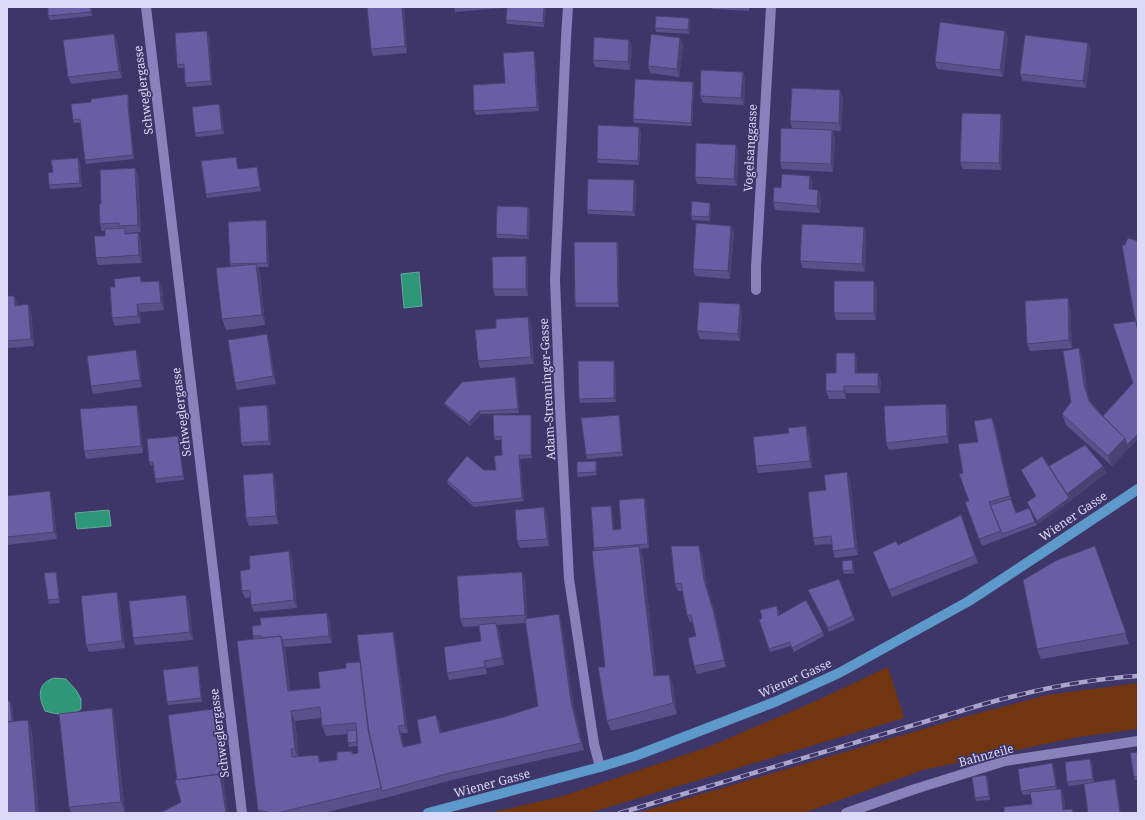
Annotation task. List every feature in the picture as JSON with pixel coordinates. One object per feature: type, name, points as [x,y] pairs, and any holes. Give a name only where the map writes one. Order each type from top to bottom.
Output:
[{"type":"main road","name":"Wiener Gasse","points":[[428,813],[600,768],[721,724],[778,701],[838,673],[969,601],[1138,488]]},
{"type":"street","name":"Schweglergasse","points":[[146,7],[242,813]]},
{"type":"street","name":"Adam-Strenninger-Gasse","points":[[568,7],[555,280],[560,408],[569,579],[594,744],[600,768]]},
{"type":"street","name":"Vogelsanggasse","points":[[756,290],[756,267],[771,7]]},
{"type":"street","name":"Bahnzeile","points":[[846,813],[915,789],[1005,761],[1138,741]]},
{"type":"shaded area","points":[[419,272],[422,306],[404,308],[401,274]]},
{"type":"shaded area","points":[[109,510],[111,526],[77,529],[75,513]]},
{"type":"shaded area","points":[[888,667],[904,718],[589,813],[489,813],[563,796],[708,747],[818,700]]},
{"type":"shaded area","points":[[55,678],[66,679],[76,690],[81,699],[81,709],[63,714],[45,711],[40,695],[42,687],[49,680]]},
{"type":"shaded area","points":[[1138,683],[1138,729],[1078,737],[923,770],[804,813],[637,813],[964,717],[1047,695]]},
{"type":"building","points":[[48,7],[90,7],[91,12],[48,16]]},
{"type":"building","points":[[367,7],[402,7],[405,46],[371,49]]},
{"type":"building","points":[[507,7],[544,7],[543,23],[506,20]]},
{"type":"building","points":[[656,16],[689,18],[688,30],[655,28]]},
{"type":"building","points":[[940,22],[1005,31],[1000,70],[935,62]]},
{"type":"building","points":[[207,31],[211,81],[185,83],[184,64],[177,65],[175,33]]},
{"type":"building","points":[[114,34],[119,71],[68,77],[63,40]]},
{"type":"building","points":[[651,34],[680,38],[677,69],[648,66]]},
{"type":"building","points":[[1025,35],[1088,43],[1083,81],[1020,74]]},
{"type":"building","points":[[594,37],[629,40],[628,62],[593,60]]},
{"type":"building","points":[[534,51],[537,107],[474,111],[473,85],[505,83],[503,53]]},
{"type":"building","points":[[701,70],[743,72],[741,98],[700,96]]},
{"type":"building","points":[[635,79],[693,82],[691,123],[633,119]]},
{"type":"building","points":[[792,88],[840,90],[839,123],[790,121]]},
{"type":"building","points":[[128,94],[133,155],[85,160],[80,119],[73,120],[71,104],[91,102],[91,99]]},
{"type":"building","points":[[219,104],[222,130],[195,133],[192,107]]},
{"type":"building","points":[[962,113],[1001,114],[999,163],[960,162]]},
{"type":"building","points":[[598,125],[639,127],[638,161],[597,159]]},
{"type":"building","points":[[781,128],[832,130],[831,164],[780,162]]},
{"type":"building","points":[[696,143],[736,145],[734,179],[695,177]]},
{"type":"building","points":[[236,157],[238,169],[257,167],[260,187],[206,194],[201,161]]},
{"type":"building","points":[[78,158],[80,183],[49,185],[48,173],[53,172],[51,160]]},
{"type":"building","points":[[135,168],[138,225],[119,226],[119,223],[100,224],[100,170]]},
{"type":"building","points":[[782,174],[810,176],[809,189],[818,190],[817,206],[773,202],[774,187],[781,188]]},
{"type":"building","points":[[588,179],[634,180],[633,212],[587,210]]},
{"type":"building","points":[[692,201],[710,203],[709,217],[691,216]]},
{"type":"building","points":[[497,206],[528,207],[527,236],[496,234]]},
{"type":"building","points":[[266,220],[267,263],[230,264],[228,222]]},
{"type":"building","points":[[696,223],[731,226],[728,271],[693,269]]},
{"type":"building","points":[[802,224],[864,227],[862,264],[800,261]]},
{"type":"building","points":[[125,228],[125,234],[138,233],[139,255],[96,258],[94,236],[105,236],[105,229]]},
{"type":"building","points":[[1128,238],[1138,241],[1138,330],[1122,245],[1125,245]]},
{"type":"building","points":[[574,242],[617,242],[618,303],[575,303]]},
{"type":"building","points":[[526,256],[526,289],[493,289],[492,257]]},
{"type":"building","points":[[256,264],[262,315],[222,319],[216,268]]},
{"type":"building","points":[[140,276],[141,282],[159,281],[161,303],[137,304],[138,316],[112,318],[110,287],[115,287],[114,279]]},
{"type":"building","points":[[834,281],[874,281],[874,313],[834,313]]},
{"type":"building","points":[[7,296],[14,296],[15,306],[28,304],[31,339],[7,341]]},
{"type":"building","points":[[1068,298],[1069,340],[1027,344],[1025,301]]},
{"type":"building","points":[[699,302],[740,304],[738,334],[697,331]]},
{"type":"building","points":[[528,317],[531,357],[478,361],[475,330],[496,328],[496,319]]},
{"type":"building","points":[[1136,321],[1138,330],[1138,434],[1127,445],[1125,438],[1103,416],[1133,383],[1113,324]]},
{"type":"building","points":[[267,334],[273,376],[235,383],[228,340]]},
{"type":"building","points":[[1079,348],[1084,385],[1089,401],[1098,412],[1125,438],[1108,456],[1062,414],[1071,402],[1063,351]]},
{"type":"building","points":[[136,350],[140,380],[91,386],[87,356]]},
{"type":"building","points":[[836,353],[855,353],[855,373],[878,373],[878,386],[844,386],[844,391],[826,391],[826,373],[836,373]]},
{"type":"building","points":[[578,361],[614,361],[614,398],[579,399]]},
{"type":"building","points":[[515,377],[518,409],[479,411],[469,422],[444,403],[462,382]]},
{"type":"building","points":[[946,404],[947,436],[886,443],[884,406]]},
{"type":"building","points":[[137,405],[141,446],[84,451],[80,409]]},
{"type":"building","points":[[267,405],[269,441],[241,443],[239,407]]},
{"type":"building","points":[[493,415],[531,415],[531,455],[519,455],[522,498],[473,503],[447,480],[467,456],[484,470],[496,470],[494,456],[502,455],[501,436],[494,437]]},
{"type":"building","points":[[619,415],[622,452],[586,455],[581,418]]},
{"type":"building","points":[[992,418],[1010,496],[989,502],[1001,531],[979,539],[965,502],[969,501],[959,474],[963,473],[958,444],[978,442],[974,421]]},
{"type":"building","points":[[806,426],[810,461],[756,466],[753,437],[789,433],[788,428]]},
{"type":"building","points":[[178,436],[183,476],[155,479],[153,462],[149,462],[147,439]]},
{"type":"building","points":[[1085,445],[1103,466],[1067,494],[1049,466]]},
{"type":"building","points":[[1042,456],[1069,498],[1037,521],[1027,502],[1036,496],[1021,470]]},
{"type":"building","points":[[596,461],[596,472],[577,473],[577,462]]},
{"type":"building","points":[[847,472],[855,548],[833,551],[831,536],[813,538],[808,492],[826,490],[824,475]]},
{"type":"building","points":[[273,473],[276,516],[246,518],[243,475]]},
{"type":"building","points":[[50,491],[54,532],[7,537],[7,496]]},
{"type":"building","points":[[644,498],[648,544],[594,548],[591,507],[611,506],[613,530],[621,529],[619,500]]},
{"type":"building","points":[[1011,499],[1016,513],[1029,508],[1035,522],[1002,534],[990,505]]},
{"type":"building","points":[[544,507],[547,539],[517,541],[515,510]]},
{"type":"building","points":[[961,515],[975,556],[889,590],[873,552],[896,541],[898,545]]},
{"type":"building","points":[[639,546],[654,676],[669,675],[673,703],[607,721],[598,667],[605,667],[592,551]]},
{"type":"building","points":[[671,546],[699,546],[704,580],[713,610],[724,660],[694,666],[688,638],[696,636],[691,615],[687,615],[681,583],[675,584]]},
{"type":"building","points":[[1095,546],[1126,633],[1037,649],[1023,580],[1057,560]]},
{"type":"building","points":[[289,551],[294,600],[251,605],[250,590],[242,591],[240,571],[250,569],[249,556]]},
{"type":"building","points":[[852,560],[853,570],[843,571],[842,561]]},
{"type":"building","points":[[56,572],[59,599],[48,600],[44,573]]},
{"type":"building","points":[[522,572],[525,615],[460,619],[457,576]]},
{"type":"building","points":[[839,579],[853,616],[828,628],[808,590]]},
{"type":"building","points":[[117,592],[122,641],[86,645],[81,596]]},
{"type":"building","points":[[186,595],[190,632],[133,638],[129,601]]},
{"type":"building","points":[[806,600],[823,632],[792,648],[790,642],[769,649],[759,620],[762,618],[760,610],[777,606],[778,616]]},
{"type":"building","points":[[327,613],[329,636],[282,640],[281,636],[261,638],[261,636],[253,636],[252,626],[261,625],[260,618]]},
{"type":"building","points":[[559,614],[571,702],[581,743],[450,773],[382,791],[369,732],[357,635],[393,632],[405,725],[398,726],[403,747],[421,743],[417,720],[436,715],[440,733],[504,717],[538,706],[525,619]]},
{"type":"building","points":[[496,623],[502,658],[484,661],[485,667],[447,673],[444,647],[481,641],[479,625]]},
{"type":"building","points":[[281,636],[288,691],[320,688],[318,672],[346,668],[346,663],[360,662],[368,729],[381,788],[277,813],[258,810],[237,641]],"holes":[[[320,707],[322,726],[356,723],[358,753],[352,754],[352,751],[337,752],[337,760],[319,762],[318,755],[292,757],[291,749],[295,749],[291,711]]]},
{"type":"building","points":[[198,666],[201,698],[167,702],[163,670]]},
{"type":"building","points":[[7,701],[10,701],[12,721],[7,722]]},
{"type":"building","points":[[112,708],[121,802],[69,807],[59,714]]},
{"type":"building","points":[[213,709],[223,781],[220,774],[177,780],[168,715]]},
{"type":"building","points":[[28,720],[36,813],[7,813],[7,722]]},
{"type":"building","points":[[356,730],[357,742],[348,743],[347,731]]},
{"type":"building","points":[[1138,752],[1138,776],[1134,777],[1130,753]]},
{"type":"building","points":[[1090,759],[1093,779],[1067,782],[1065,762]]},
{"type":"building","points":[[1052,763],[1056,786],[1021,791],[1018,769]]},
{"type":"building","points":[[220,774],[226,813],[160,813],[181,802],[175,780]]},
{"type":"building","points":[[986,775],[989,796],[975,798],[972,777]]},
{"type":"building","points":[[1115,779],[1120,813],[1088,813],[1084,784]]},
{"type":"building","points":[[1061,789],[1063,810],[1072,809],[1073,813],[1004,813],[1004,807],[1032,804],[1030,792]]},
{"type":"railway","points":[[620,813],[984,704],[1080,682],[1138,676]]}]
